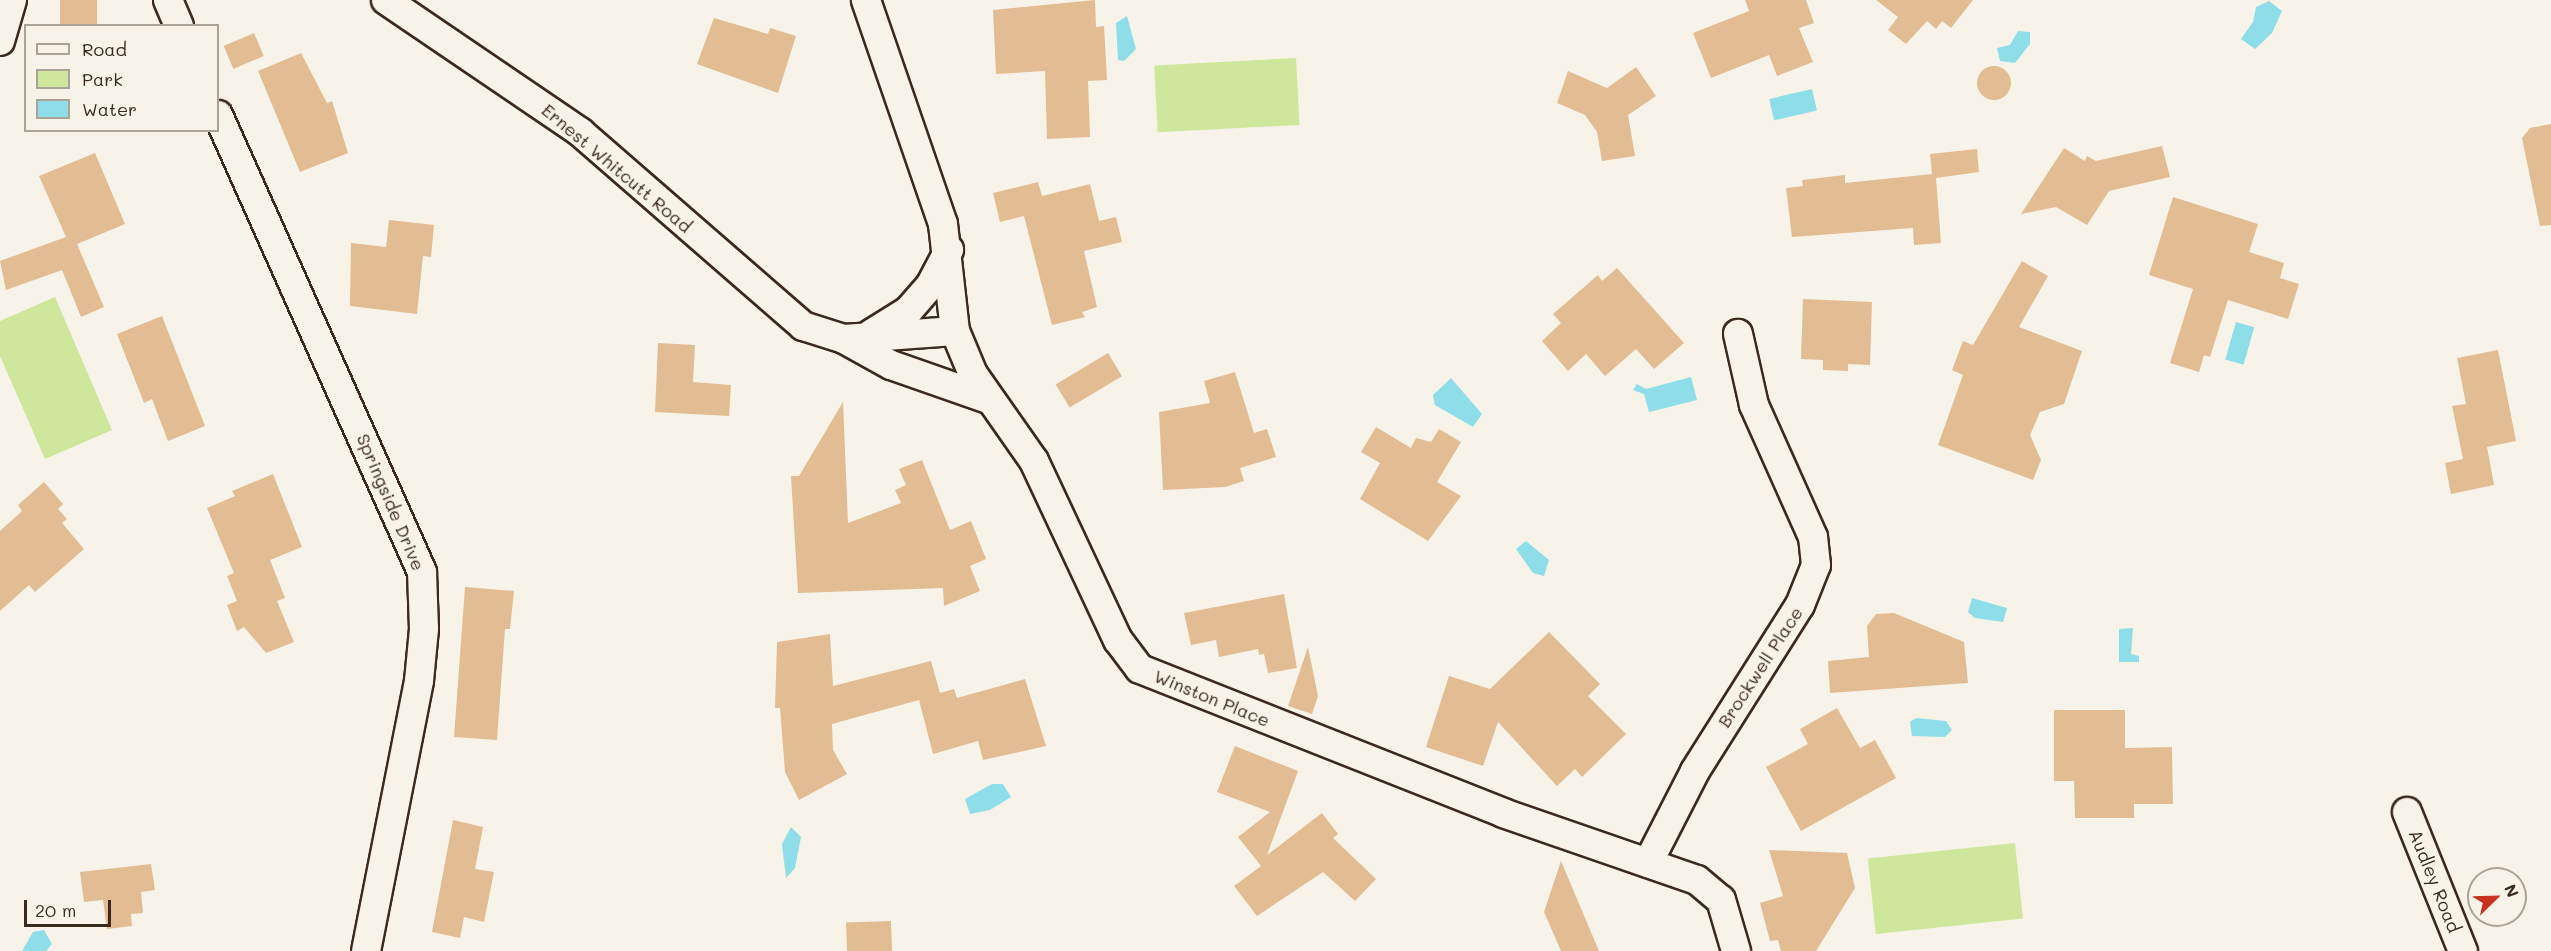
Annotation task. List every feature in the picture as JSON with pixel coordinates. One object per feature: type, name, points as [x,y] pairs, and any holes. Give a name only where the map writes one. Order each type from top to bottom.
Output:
[{"type":"street","points":[[0,41],[12,0]]},
{"type":"street","points":[[168,0],[178,24]]},
{"type":"street","name":"Ernest Whitcutt Road","points":[[386,0],[580,132],[776,307],[817,332],[854,338],[955,331]]},
{"type":"street","points":[[866,0],[949,250],[955,331]]},
{"type":"street","name":"Springside Drive","points":[[219,117],[422,572],[424,629],[419,681],[366,951]]},
{"type":"street","points":[[854,338],[908,311],[930,286],[949,250]]},
{"type":"street","name":"Winston Place","points":[[955,331],[962,354],[988,399],[1034,461],[1118,640],[1140,669],[1503,813],[1648,863]]},
{"type":"street","name":"Brockwell Place","points":[[1648,863],[1695,771],[1800,605],[1816,565],[1813,537],[1754,405],[1738,334]]},
{"type":"street","name":"Ernest Whitcutt Road","points":[[854,338],[891,365],[988,399]]},
{"type":"street","name":"Audley Road","points":[[2407,812],[2463,951]]},
{"type":"street","points":[[1648,863],[1711,889],[1728,915],[1736,951]]},
{"type":"green space","points":[[1296,58],[1300,125],[1158,132],[1154,65]]},
{"type":"green space","points":[[55,297],[112,430],[45,459],[0,356],[0,321]]},
{"type":"green space","points":[[2015,843],[2023,919],[1876,934],[1868,858]]},
{"type":"water","points":[[2269,1],[2282,11],[2272,33],[2255,49],[2241,39],[2253,22],[2256,7]]},
{"type":"water","points":[[1127,16],[1136,49],[1124,61],[1118,60],[1116,23]]},
{"type":"water","points":[[2018,31],[2030,32],[2030,44],[2015,63],[2000,61],[1997,48],[2010,45]]},
{"type":"water","points":[[1812,89],[1817,110],[1774,120],[1769,99]]},
{"type":"water","points":[[2236,322],[2254,327],[2244,365],[2225,359]]},
{"type":"water","points":[[1691,377],[1697,400],[1649,412],[1644,394],[1633,390],[1637,384],[1646,389]]},
{"type":"water","points":[[1451,378],[1482,414],[1473,427],[1435,405],[1433,395]]},
{"type":"water","points":[[1526,541],[1549,560],[1544,576],[1533,573],[1516,549]]},
{"type":"water","points":[[1972,598],[2007,608],[2003,622],[1975,618],[1968,612]]},
{"type":"water","points":[[2133,628],[2131,654],[2139,656],[2139,662],[2119,662],[2119,629]]},
{"type":"water","points":[[1916,718],[1946,721],[1952,730],[1945,737],[1912,736],[1910,722]]},
{"type":"water","points":[[992,784],[1003,784],[1011,797],[990,810],[970,814],[965,799]]},
{"type":"water","points":[[791,827],[801,837],[795,868],[786,878],[782,844]]},
{"type":"water","points":[[44,930],[52,944],[46,951],[22,951],[33,932]]},
{"type":"building","points":[[60,0],[97,0],[97,24],[60,24]]},
{"type":"building","points":[[1095,0],[1096,27],[1104,26],[1107,80],[1088,81],[1090,137],[1047,139],[1045,71],[996,74],[993,10]]},
{"type":"building","points":[[1745,0],[1806,0],[1814,23],[1799,28],[1813,62],[1777,76],[1769,55],[1711,78],[1693,33],[1749,11]]},
{"type":"building","points":[[1876,0],[1973,0],[1951,28],[1942,21],[1936,29],[1927,21],[1906,44],[1888,30],[1898,17]]},
{"type":"building","points":[[714,18],[768,34],[770,28],[796,36],[778,93],[697,64]]},
{"type":"building","points":[[254,33],[264,56],[233,69],[224,46]]},
{"type":"building","points":[[301,53],[327,103],[332,101],[348,153],[300,172],[258,71]]},
{"type":"building","points":[[1994,66],[2006,71],[2011,83],[2006,95],[1994,100],[1982,95],[1977,83],[1982,71]]},
{"type":"building","points":[[1636,67],[1656,96],[1628,115],[1635,156],[1602,161],[1597,132],[1585,115],[1557,103],[1568,71],[1607,88]]},
{"type":"building","points":[[2551,124],[2551,225],[2540,226],[2522,138],[2530,128]]},
{"type":"building","points":[[2162,146],[2170,177],[2109,191],[2087,225],[2056,207],[2021,214],[2064,148],[2085,161],[2087,156],[2096,161]]},
{"type":"building","points":[[1977,149],[1979,172],[1936,178],[1941,243],[1914,245],[1913,228],[1792,237],[1786,188],[1803,186],[1802,180],[1845,175],[1845,183],[1932,174],[1930,154]]},
{"type":"building","points":[[95,153],[125,224],[77,244],[104,307],[81,317],[62,270],[6,290],[0,261],[66,237],[39,176]]},
{"type":"building","points":[[1038,182],[1042,196],[1090,184],[1099,221],[1116,217],[1122,242],[1084,251],[1097,307],[1082,312],[1085,317],[1052,325],[1024,216],[1000,222],[993,193]]},
{"type":"building","points":[[2173,197],[2258,224],[2249,252],[2284,263],[2280,278],[2299,284],[2288,319],[2228,300],[2210,357],[2204,355],[2199,372],[2170,363],[2193,289],[2149,275]]},
{"type":"building","points":[[389,220],[434,225],[431,257],[423,256],[417,314],[350,306],[351,243],[386,247]]},
{"type":"building","points":[[2022,261],[2048,276],[2019,327],[2082,351],[2064,404],[2040,412],[2030,435],[2041,460],[2033,480],[1938,445],[1963,375],[1952,370],[1963,341],[1973,345]]},
{"type":"building","points":[[1617,268],[1684,343],[1654,369],[1636,349],[1605,376],[1586,354],[1568,371],[1542,341],[1561,323],[1553,314],[1598,275],[1602,281]]},
{"type":"building","points":[[1803,299],[1872,302],[1870,365],[1848,364],[1848,371],[1823,370],[1823,360],[1801,359]]},
{"type":"building","points":[[162,316],[205,426],[168,441],[152,399],[144,403],[117,334]]},
{"type":"building","points":[[658,343],[695,345],[693,382],[731,385],[729,416],[655,412]]},
{"type":"building","points":[[2498,350],[2516,441],[2487,447],[2494,485],[2451,494],[2445,463],[2463,459],[2452,406],[2466,404],[2457,358]]},
{"type":"building","points":[[1108,353],[1122,376],[1070,408],[1056,384]]},
{"type":"building","points":[[1235,372],[1254,433],[1267,429],[1276,457],[1240,468],[1244,481],[1225,487],[1163,490],[1159,412],[1210,403],[1204,381]]},
{"type":"building","points":[[843,402],[848,523],[901,503],[895,490],[906,485],[899,469],[922,460],[950,530],[971,521],[986,559],[970,566],[980,591],[944,606],[943,588],[798,593],[791,476],[799,476]]},
{"type":"building","points":[[1376,427],[1411,448],[1416,438],[1431,442],[1439,429],[1461,442],[1437,482],[1461,496],[1428,541],[1360,499],[1380,463],[1361,452]]},
{"type":"building","points":[[273,474],[302,547],[270,560],[285,598],[277,601],[294,642],[266,653],[244,627],[237,631],[227,605],[237,601],[227,576],[234,573],[207,508],[235,496],[232,491]]},
{"type":"building","points":[[44,482],[63,504],[58,509],[67,519],[62,523],[84,549],[35,592],[29,585],[0,611],[0,531],[22,511],[18,505]]},
{"type":"building","points":[[465,587],[514,591],[510,629],[505,629],[497,740],[454,737]]},
{"type":"building","points":[[1284,594],[1297,668],[1268,673],[1264,654],[1259,655],[1258,649],[1219,657],[1216,640],[1191,645],[1184,613]]},
{"type":"building","points":[[1894,613],[1964,642],[1968,683],[1830,693],[1828,661],[1869,657],[1867,626],[1876,614]]},
{"type":"building","points":[[1549,632],[1600,684],[1588,696],[1626,734],[1582,777],[1575,769],[1557,786],[1498,722],[1483,766],[1426,747],[1449,676],[1490,689]]},
{"type":"building","points":[[830,634],[833,686],[931,661],[940,693],[954,689],[957,698],[1025,679],[1046,746],[983,760],[978,741],[933,754],[919,700],[832,724],[833,750],[847,774],[799,800],[785,772],[780,708],[775,708],[777,642]]},
{"type":"building","points":[[1308,647],[1318,696],[1312,714],[1288,706]]},
{"type":"building","points":[[1837,708],[1860,748],[1875,740],[1896,778],[1801,831],[1766,767],[1808,744],[1800,729]]},
{"type":"building","points":[[2054,710],[2125,710],[2125,748],[2172,747],[2173,804],[2134,804],[2134,818],[2075,818],[2074,781],[2054,781]]},
{"type":"building","points":[[1235,746],[1298,771],[1267,855],[1322,813],[1338,834],[1333,838],[1376,879],[1355,901],[1323,872],[1257,916],[1234,886],[1261,866],[1238,837],[1270,812],[1217,792]]},
{"type":"building","points":[[453,820],[483,827],[475,869],[494,872],[484,922],[464,917],[460,938],[432,932]]},
{"type":"building","points":[[1769,850],[1847,853],[1855,888],[1816,951],[1781,951],[1778,940],[1770,941],[1760,903],[1783,896]]},
{"type":"building","points":[[1561,861],[1599,951],[1561,951],[1544,912]]},
{"type":"building","points":[[151,864],[155,890],[141,892],[143,913],[131,914],[132,926],[107,929],[103,900],[84,902],[80,872]]},
{"type":"building","points":[[891,921],[892,951],[847,951],[846,923]]}]
